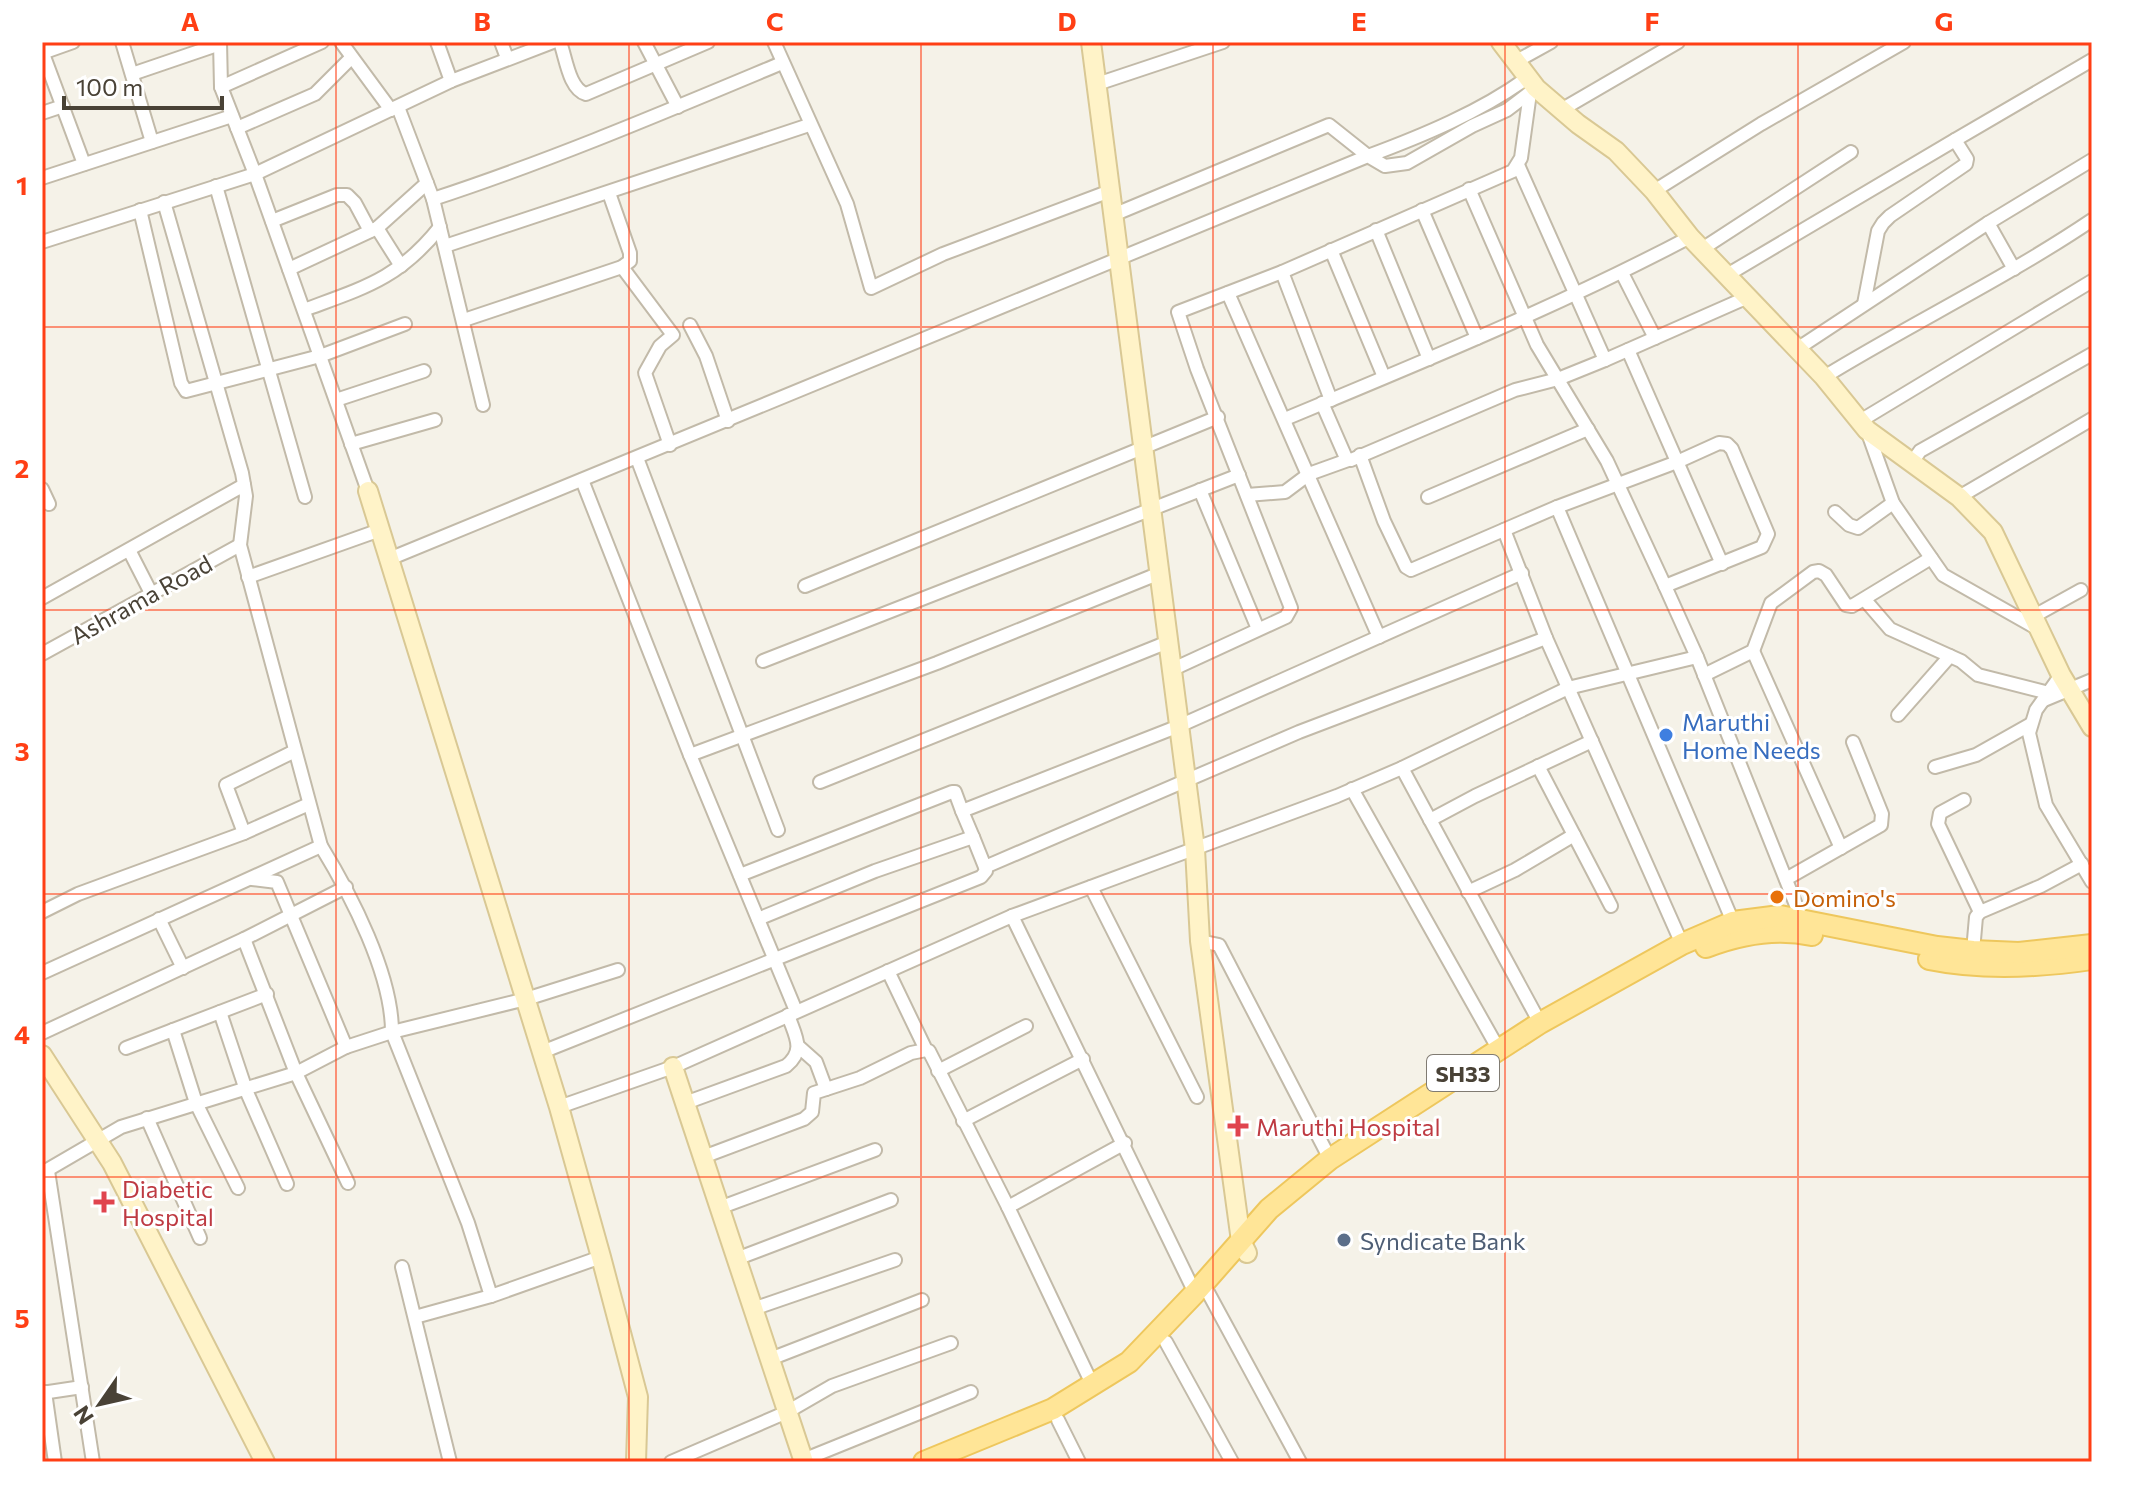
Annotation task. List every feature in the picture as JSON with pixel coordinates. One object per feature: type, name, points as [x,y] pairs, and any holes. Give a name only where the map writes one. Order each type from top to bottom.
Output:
[{"type":"main road","name":"SH33","points":[[1244,1247],[1269,1209],[1330,1159],[1540,1023],[1682,944],[1733,922],[1780,916],[1937,947],[1973,951],[2019,953],[2092,945]]},
{"type":"main road","name":"SH33","points":[[924,1462],[1019,1425],[1093,1386],[1129,1362],[1244,1247],[1332,1172],[1505,1059],[1692,952],[1728,939],[1763,932],[1798,932],[1966,966],[2023,966],[2092,959]]},
{"type":"main road","name":"SH33","points":[[956,1462],[1058,1420],[1135,1372],[1166,1342],[1203,1291]]},
{"type":"street","points":[[73,42],[42,52],[84,164]]},
{"type":"street","points":[[122,42],[152,142]]},
{"type":"street","points":[[221,87],[322,42]]},
{"type":"street","points":[[341,42],[394,109],[427,183],[483,405]]},
{"type":"street","points":[[437,42],[451,81]]},
{"type":"street","points":[[501,42],[507,58]]},
{"type":"street","points":[[42,242],[255,174],[451,81],[553,42]]},
{"type":"street","points":[[560,42],[574,85],[586,94],[708,42]]},
{"type":"street","points":[[644,42],[678,107]]},
{"type":"street","points":[[774,42],[847,204],[871,288],[943,254],[1110,191]]},
{"type":"street","points":[[1097,84],[1223,42]]},
{"type":"street","points":[[1501,42],[1531,87],[1616,151],[1654,191],[1696,243],[1824,377],[1864,425],[1959,497],[1993,532],[2066,683],[2092,727]]},
{"type":"street","points":[[1515,62],[1551,42]]},
{"type":"street","points":[[1561,110],[1678,42]]},
{"type":"street","points":[[1654,191],[1761,124],[1904,42]]},
{"type":"street","points":[[132,74],[220,43],[221,87],[368,491],[559,1107],[638,1397],[636,1462]]},
{"type":"street","points":[[1093,43],[1195,849],[1200,941],[1244,1247]]},
{"type":"street","points":[[42,178],[152,142],[234,122],[315,94],[351,58]]},
{"type":"street","points":[[1727,275],[2092,60]]},
{"type":"street","points":[[433,199],[502,176],[782,63]]},
{"type":"street","points":[[389,559],[1119,257],[1408,142],[1503,96],[1531,87]]},
{"type":"street","points":[[1113,215],[1329,125],[1385,166],[1407,163],[1507,110],[1531,87]]},
{"type":"street","points":[[1171,670],[1286,617],[1291,608],[1197,369],[1178,312],[1282,272],[1513,171],[1518,165],[1531,87]]},
{"type":"street","points":[[42,113],[63,106]]},
{"type":"street","points":[[445,246],[809,125]]},
{"type":"street","points":[[1864,304],[1878,231],[1890,216],[1966,164],[1967,159],[1955,140]]},
{"type":"street","points":[[1285,419],[1696,243],[1851,152]]},
{"type":"street","points":[[1797,349],[1988,223],[2092,160]]},
{"type":"street","points":[[1518,165],[1605,360]]},
{"type":"street","points":[[289,269],[373,230],[427,183]]},
{"type":"street","points":[[216,186],[305,497]]},
{"type":"street","points":[[1469,189],[1537,345],[1588,429],[1665,586],[1697,657],[1802,920]]},
{"type":"street","points":[[464,320],[622,267],[630,261],[609,193]]},
{"type":"street","points":[[272,221],[337,195],[347,195],[401,266]]},
{"type":"street","points":[[164,202],[244,485],[246,496],[240,545],[321,846],[346,887],[372,945],[392,1016],[392,1032],[468,1223],[491,1296]]},
{"type":"street","points":[[140,210],[181,383],[186,391],[320,356],[405,324]]},
{"type":"street","points":[[1422,210],[1477,338]]},
{"type":"street","points":[[1824,377],[1898,331],[2014,269],[2092,220]]},
{"type":"street","points":[[1988,223],[2014,269]]},
{"type":"street","points":[[304,310],[383,280],[423,249],[440,227]]},
{"type":"street","points":[[1376,230],[1429,359]]},
{"type":"street","points":[[1331,250],[1384,377]]},
{"type":"street","points":[[622,267],[673,335],[660,346],[645,373],[670,445]]},
{"type":"street","points":[[1282,272],[1326,402],[1406,567],[1411,570],[1557,507],[1618,486],[1719,443],[1727,444],[1732,449],[1768,534],[1762,547],[1665,586]]},
{"type":"street","points":[[1622,273],[1655,338]]},
{"type":"street","points":[[1864,425],[2092,281]]},
{"type":"street","points":[[1228,293],[1379,637]]},
{"type":"street","points":[[1247,495],[1285,492],[1309,474],[1515,390],[1558,379],[1748,297]]},
{"type":"street","points":[[690,325],[706,356],[728,421]]},
{"type":"street","points":[[1628,350],[1722,564]]},
{"type":"street","points":[[1913,461],[1920,451],[2092,354]]},
{"type":"street","points":[[336,400],[424,371]]},
{"type":"street","points":[[805,586],[1218,417]]},
{"type":"street","points":[[1959,497],[2092,419]]},
{"type":"street","points":[[351,444],[435,420]]},
{"type":"street","points":[[1864,425],[1893,503],[1948,579],[2037,623]]},
{"type":"street","points":[[1428,497],[1588,429]]},
{"type":"street","points":[[637,458],[778,830]]},
{"type":"street","points":[[763,661],[1239,475]]},
{"type":"street","points":[[582,480],[774,958],[792,1013],[798,1046],[798,1054],[786,1066],[685,1103]]},
{"type":"street","points":[[42,598],[244,485]]},
{"type":"street","points":[[42,489],[49,504]]},
{"type":"street","points":[[1200,490],[1258,629]]},
{"type":"street","points":[[1835,512],[1853,528],[1858,528],[1893,503]]},
{"type":"street","points":[[1557,507],[1733,922]]},
{"type":"street","points":[[248,577],[380,530]]},
{"type":"street","points":[[1504,530],[1546,638],[1682,944]]},
{"type":"street","name":"Ashrama Road","points":[[42,654],[240,545]]},
{"type":"street","points":[[129,550],[151,593]]},
{"type":"street","points":[[1704,675],[1753,651],[1771,603],[1813,572],[1826,575],[1846,605],[1857,605],[1931,558]]},
{"type":"street","points":[[690,755],[937,663],[1160,573]]},
{"type":"street","points":[[962,811],[1179,726],[1522,573]]},
{"type":"street","points":[[2037,623],[2081,590]]},
{"type":"street","points":[[1865,600],[1890,629],[1950,656],[1986,678],[2046,697]]},
{"type":"street","points":[[985,867],[1299,732],[1546,638]]},
{"type":"street","points":[[820,782],[1168,642]]},
{"type":"street","points":[[1753,651],[1841,848]]},
{"type":"street","points":[[1898,715],[1950,656]]},
{"type":"street","points":[[559,1107],[673,1067],[1012,916],[1352,789],[1568,688],[1697,657]]},
{"type":"street","points":[[2092,680],[2066,683],[2046,697],[2029,733],[2046,805],[2092,882]]},
{"type":"street","points":[[1935,767],[1976,755],[2031,724]]},
{"type":"street","points":[[1430,820],[1592,741]]},
{"type":"street","points":[[1786,879],[1876,829],[1883,819],[1853,742]]},
{"type":"street","points":[[244,833],[226,785],[295,751]]},
{"type":"street","points":[[1538,766],[1611,906]]},
{"type":"street","points":[[1402,768],[1540,1023]]},
{"type":"street","points":[[1352,789],[1499,1050]]},
{"type":"street","points":[[542,1052],[981,877],[986,871],[955,792],[952,792],[740,875]]},
{"type":"street","points":[[1964,800],[1940,813],[1938,824],[1980,912]]},
{"type":"street","points":[[42,912],[78,894],[244,833],[309,804]]},
{"type":"street","points":[[1468,892],[1515,870],[1574,835]]},
{"type":"street","points":[[758,919],[875,871],[973,837]]},
{"type":"street","points":[[42,973],[321,846]]},
{"type":"street","points":[[1973,951],[1976,917],[1980,912],[2041,886],[2082,864]]},
{"type":"street","points":[[249,879],[277,882],[346,1047]]},
{"type":"street","points":[[42,1033],[244,939],[346,887]]},
{"type":"street","points":[[1091,887],[1197,1097]]},
{"type":"street","points":[[1012,916],[1203,1291],[1300,1462]]},
{"type":"street","points":[[159,919],[183,968]]},
{"type":"street","points":[[244,939],[296,1073],[348,1183]]},
{"type":"street","points":[[1200,941],[1219,945],[1330,1159]]},
{"type":"street","points":[[93,1462],[45,1172],[121,1127],[296,1073],[346,1047],[392,1032],[526,999],[618,970]]},
{"type":"street","points":[[888,971],[1008,1207],[1093,1386]]},
{"type":"street","points":[[126,1048],[267,994]]},
{"type":"street","points":[[220,1012],[246,1090],[287,1184]]},
{"type":"street","points":[[938,1071],[1026,1026]]},
{"type":"street","points":[[173,1030],[196,1103],[238,1188]]},
{"type":"street","points":[[798,1046],[816,1062],[826,1089]]},
{"type":"street","points":[[703,1157],[804,1119],[812,1112],[814,1093],[860,1078],[911,1053],[926,1050]]},
{"type":"street","points":[[42,1055],[112,1163],[265,1462]]},
{"type":"street","points":[[963,1121],[1083,1059]]},
{"type":"street","points":[[673,1067],[804,1461],[971,1392]]},
{"type":"street","points":[[147,1118],[200,1238]]},
{"type":"street","points":[[1008,1207],[1125,1143]]},
{"type":"street","points":[[719,1208],[875,1150]]},
{"type":"street","points":[[736,1259],[891,1200]]},
{"type":"street","points":[[415,1317],[491,1296],[601,1257]]},
{"type":"street","points":[[753,1309],[895,1260]]},
{"type":"street","points":[[402,1267],[450,1462]]},
{"type":"street","points":[[770,1359],[922,1300]]},
{"type":"street","points":[[1166,1342],[1232,1462]]},
{"type":"street","points":[[671,1462],[787,1412],[832,1386],[951,1343]]},
{"type":"street","points":[[55,1462],[44,1392],[82,1387]]},
{"type":"street","points":[[1058,1420],[1079,1462]]},
{"type":"place","name":"Maruthi Home Needs","points":[[1666,735]]},
{"type":"place","name":"Domino's","points":[[1777,897]]},
{"type":"place","name":"Maruthi Hospital","points":[[1238,1126]]},
{"type":"place","name":"Diabetic Hospital","points":[[104,1202]]},
{"type":"place","name":"Syndicate Bank","points":[[1344,1240]]}]
